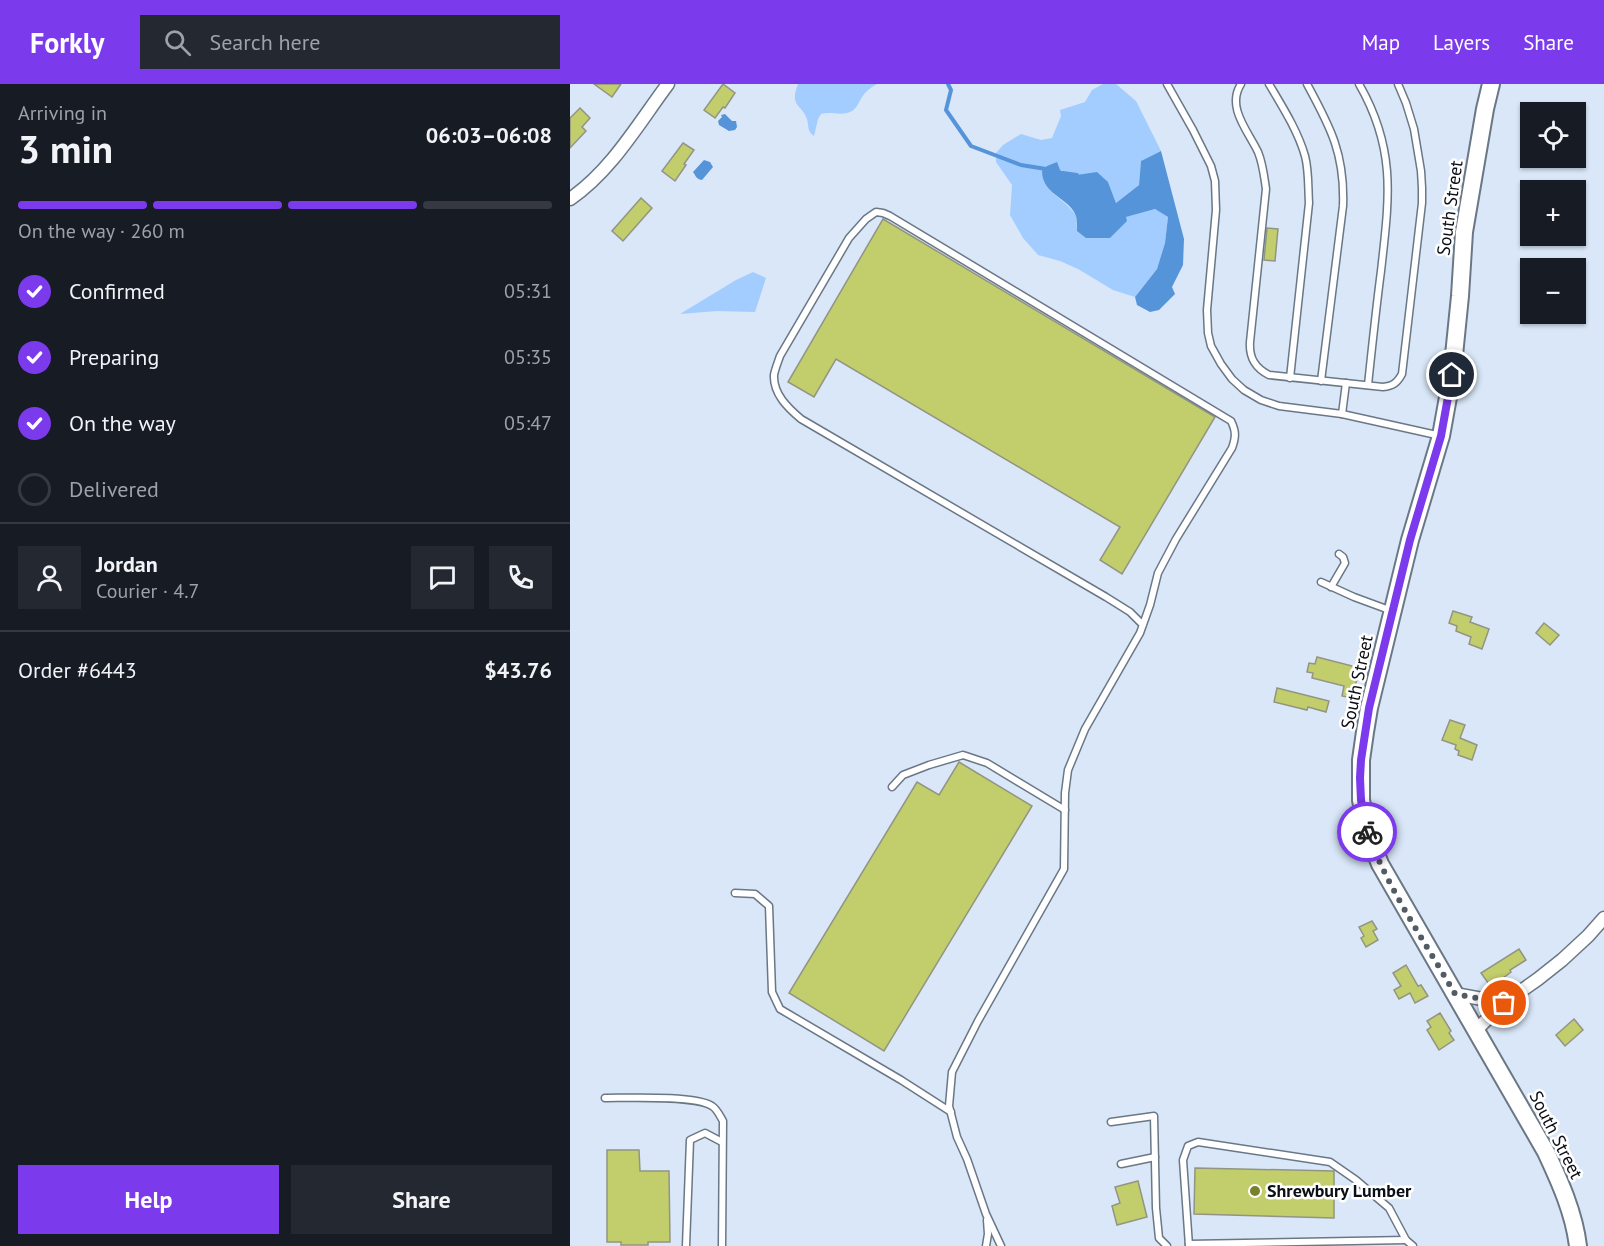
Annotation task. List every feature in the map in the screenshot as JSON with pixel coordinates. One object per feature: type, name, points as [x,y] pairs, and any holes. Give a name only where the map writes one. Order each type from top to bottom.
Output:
[{"type":"street","points":[[570,199],[589,185],[612,160],[668,84]]},
{"type":"street","name":"South Street","points":[[1491,84],[1464,232],[1452,375],[1441,436],[1410,540],[1369,708],[1360,778],[1361,800],[1370,839],[1380,864],[1546,1152],[1562,1186],[1578,1246]]},
{"type":"street","points":[[1476,1030],[1504,1003],[1562,960],[1604,918]]},
{"type":"street","points":[[1455,994],[1504,1003]]},
{"type":"lane","points":[[1167,84],[1198,139],[1211,166],[1215,181],[1216,210],[1207,310],[1208,333],[1211,346],[1232,379],[1244,390],[1278,406],[1342,414],[1441,436]]},
{"type":"lane","points":[[1241,84],[1235,98],[1236,111],[1262,164],[1266,189],[1249,351],[1252,359],[1262,372],[1269,375],[1383,387],[1392,386],[1399,381],[1402,374],[1422,203],[1421,171],[1414,129],[1398,84]]},
{"type":"lane","points":[[1269,84],[1298,137],[1305,157],[1308,179],[1309,203],[1290,378]]},
{"type":"lane","points":[[1307,84],[1334,137],[1344,187],[1321,381]]},
{"type":"lane","points":[[1359,84],[1381,133],[1389,192],[1368,385]]},
{"type":"lane","points":[[1001,1246],[986,1214],[957,1137],[949,1106],[951,1072],[1064,869],[1068,770],[1085,729],[1140,633],[1143,625],[1150,605],[1158,573],[1176,539],[1232,448],[1236,430],[1232,421],[890,216],[876,212],[866,219],[849,238],[780,356],[774,375],[777,391],[786,406],[801,419],[1106,597],[1130,612],[1143,625]]},
{"type":"lane","points":[[1342,414],[1346,383]]},
{"type":"lane","points":[[1330,587],[1345,563],[1339,554]]},
{"type":"lane","points":[[1321,582],[1393,611]]},
{"type":"lane","points":[[892,787],[903,776],[963,755],[987,763],[1065,810]]},
{"type":"lane","points":[[735,893],[755,894],[769,906],[772,992],[780,1009],[951,1112]]},
{"type":"lane","points":[[605,1098],[702,1101],[715,1107],[723,1121],[722,1246]]},
{"type":"lane","points":[[1111,1122],[1154,1116],[1156,1208],[1159,1238],[1167,1246]]},
{"type":"lane","points":[[686,1246],[690,1140],[705,1133],[722,1142]]},
{"type":"lane","points":[[1406,1240],[1189,1245],[1183,1160],[1188,1146],[1198,1142],[1330,1162],[1356,1179],[1389,1208],[1406,1240],[1413,1246]]},
{"type":"lane","points":[[1121,1164],[1155,1157]]},
{"type":"lane","points":[[986,1214],[988,1234],[986,1246]]},
{"type":"shaded area","points":[[798,84],[877,84],[867,91],[850,112],[821,114],[814,136],[809,131],[805,114],[796,101]]},
{"type":"shaded area","points":[[1103,84],[1116,84],[1136,101],[1161,151],[1141,161],[1139,185],[1116,203],[1108,182],[1070,176],[1060,170],[1053,193],[1076,215],[1077,230],[1155,209],[1168,217],[1165,243],[1157,269],[1135,297],[1113,290],[1060,261],[1038,255],[1023,238],[1010,215],[1012,185],[996,162],[996,153],[1003,145],[1021,134],[1041,140],[1052,138],[1061,116],[1060,110],[1085,102],[1092,90]]},
{"type":"shaded area","points":[[725,114],[732,121],[736,121],[735,130],[729,131],[719,125],[721,115]]},
{"type":"shaded area","points":[[1161,151],[1184,239],[1183,265],[1172,287],[1175,294],[1159,310],[1150,312],[1137,305],[1135,297],[1157,269],[1165,243],[1168,217],[1155,209],[1126,217],[1127,221],[1110,238],[1086,238],[1077,231],[1073,210],[1046,186],[1042,171],[1057,162],[1060,170],[1070,176],[1097,172],[1108,182],[1116,203],[1139,185],[1141,161]]},
{"type":"shaded area","points":[[704,160],[710,162],[713,167],[702,180],[697,178],[693,172]]},
{"type":"shaded area","points":[[753,272],[766,278],[755,312],[717,311],[680,314],[736,280]]},
{"type":"building","points":[[594,84],[621,84],[612,97]]},
{"type":"building","points":[[723,84],[735,93],[715,118],[704,110]]},
{"type":"building","points":[[580,108],[590,118],[582,127],[586,131],[570,148],[570,118]]},
{"type":"building","points":[[683,143],[694,150],[675,181],[662,171]]},
{"type":"building","points":[[641,198],[652,208],[623,241],[612,231]]},
{"type":"building","points":[[883,219],[1215,417],[1122,574],[1100,560],[1120,527],[836,359],[814,397],[788,382]]},
{"type":"building","points":[[1267,228],[1278,229],[1275,261],[1264,260]]},
{"type":"building","points":[[1453,611],[1472,617],[1470,622],[1489,629],[1482,649],[1469,644],[1471,637],[1456,631],[1457,626],[1449,623]]},
{"type":"building","points":[[1544,623],[1559,635],[1550,645],[1536,633]]},
{"type":"building","points":[[1317,657],[1360,668],[1352,698],[1342,696],[1344,686],[1312,678],[1313,673],[1307,672],[1309,663],[1315,664]]},
{"type":"building","points":[[1277,688],[1329,701],[1326,712],[1274,702]]},
{"type":"building","points":[[1450,720],[1465,725],[1460,738],[1477,745],[1472,760],[1458,755],[1456,745],[1442,740]]},
{"type":"building","points":[[959,762],[1032,806],[884,1051],[789,993],[917,782],[939,795]]},
{"type":"building","points":[[1372,921],[1377,929],[1373,931],[1378,940],[1366,947],[1359,927]]},
{"type":"building","points":[[1519,949],[1526,960],[1510,970],[1511,972],[1491,987],[1481,973]]},
{"type":"building","points":[[1406,965],[1418,986],[1421,985],[1428,996],[1415,1003],[1410,993],[1399,999],[1394,990],[1401,986],[1393,973]]},
{"type":"building","points":[[1440,1013],[1454,1040],[1439,1050],[1427,1030],[1431,1027],[1427,1021]]},
{"type":"building","points":[[1574,1019],[1583,1030],[1565,1046],[1556,1035]]},
{"type":"building","points":[[607,1150],[639,1150],[640,1171],[669,1171],[670,1242],[621,1245],[621,1242],[607,1242]]},
{"type":"building","points":[[1195,1168],[1334,1171],[1334,1218],[1194,1214]]},
{"type":"building","points":[[1138,1181],[1147,1217],[1117,1225],[1112,1206],[1120,1203],[1115,1187]]},
{"type":"waterway","points":[[948,84],[951,90],[946,110],[971,146],[1021,165],[1046,169]]},
{"type":"waterway","points":[[1063,173],[1077,175]]},
{"type":"way so far","points":[[1367,832],[1392,887],[1455,994],[1504,1003]]},
{"type":"place","name":"Shrewbury Lumber","points":[[1255,1191]]},
{"type":"route","points":[[1367,832],[1361,800],[1360,778],[1369,708],[1410,540],[1441,436],[1452,375]]}]
